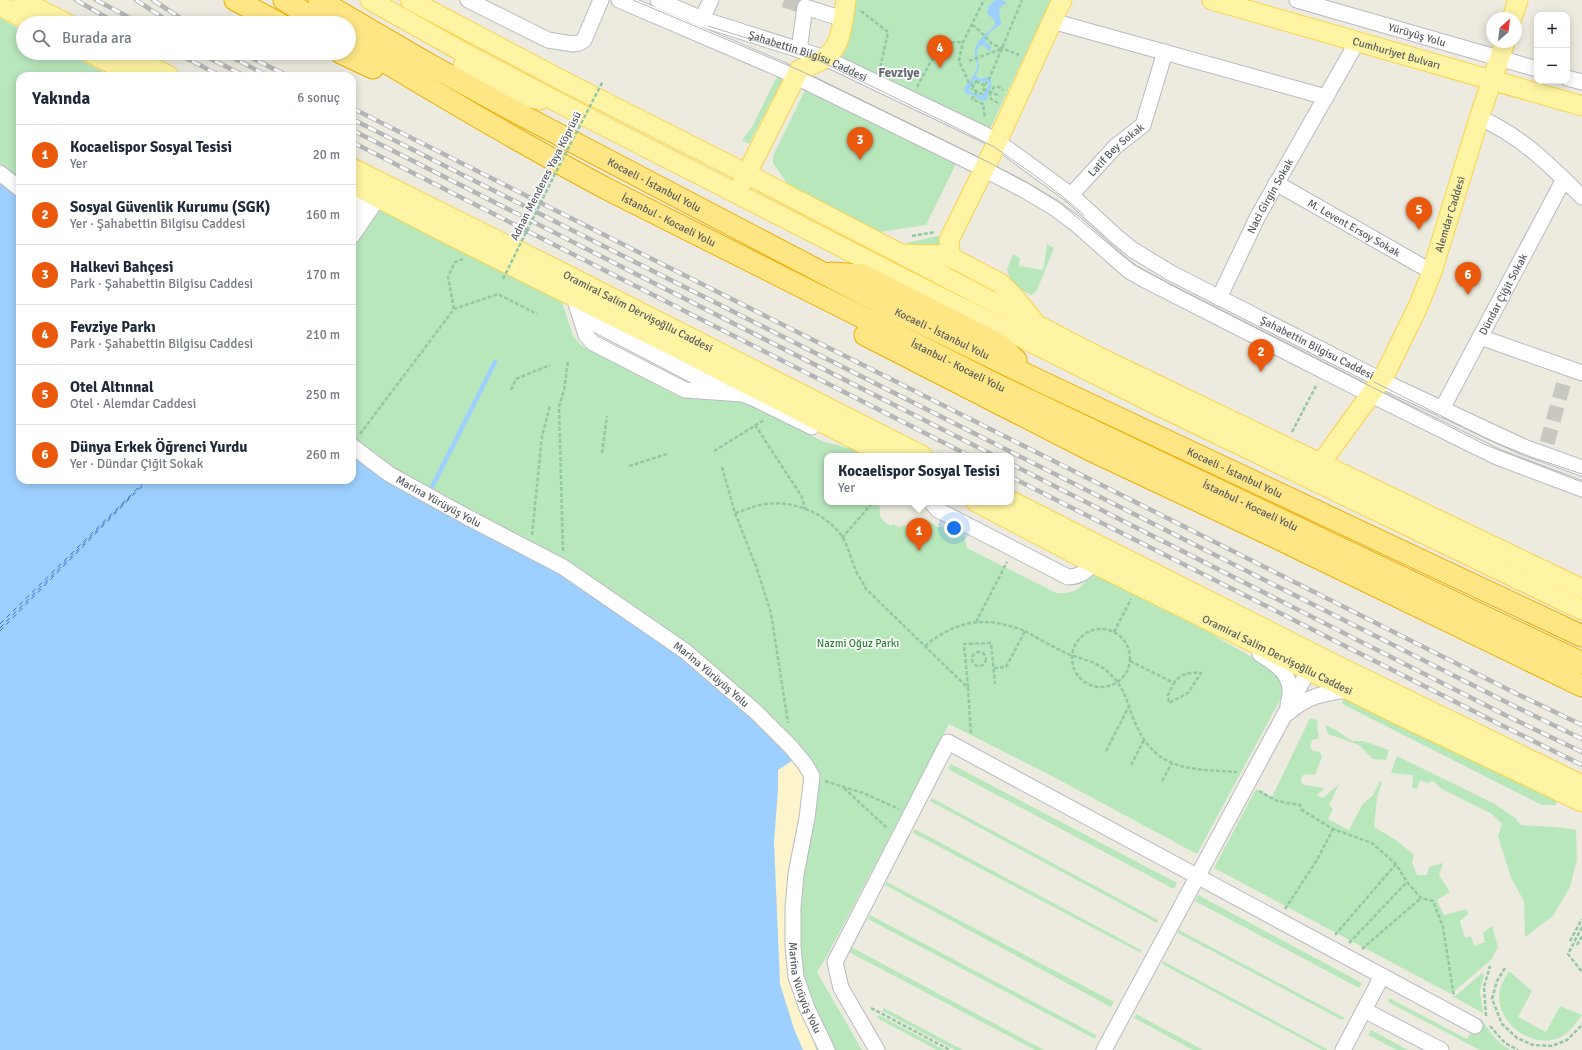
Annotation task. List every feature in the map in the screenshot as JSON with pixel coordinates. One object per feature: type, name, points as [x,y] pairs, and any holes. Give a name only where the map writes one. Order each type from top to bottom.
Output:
[{"type":"highway","points":[[235,0],[266,16]]},
{"type":"highway","points":[[284,0],[310,16]]},
{"type":"highway","name":"Kocaeli - İstanbul Yolu","points":[[319,0],[346,16]]},
{"type":"highway","name":"Kocaeli - İstanbul Yolu","points":[[356,22],[505,106],[882,304],[1040,381],[1582,636]]},
{"type":"highway","name":"İstanbul - Kocaeli Yolu","points":[[356,44],[459,107],[552,160],[673,223],[995,384],[1582,662]]},
{"type":"highway","points":[[355,60],[459,107]]},
{"type":"highway","points":[[673,223],[721,259],[873,340],[1088,449],[1281,540],[1582,686]]},
{"type":"main road","points":[[21,0],[52,16]]},
{"type":"main road","points":[[354,0],[381,18],[510,93],[567,107]]},
{"type":"main road","points":[[370,0],[466,54],[567,107],[994,324],[1165,409],[1315,471],[1582,589]]},
{"type":"main road","points":[[410,0],[1582,610]]},
{"type":"main road","points":[[954,260],[950,253],[949,240],[984,169],[1062,0]]},
{"type":"main road","name":"Cumhuriyet Bulvarı","points":[[1212,0],[1582,106]]},
{"type":"main road","points":[[1514,12],[1518,0]]},
{"type":"main road","points":[[0,6],[19,16]]},
{"type":"main road","points":[[737,193],[799,70],[825,58],[835,48],[839,40],[848,9]]},
{"type":"main road","name":"Alemdar Caddesi","points":[[1315,471],[1376,387],[1408,328],[1432,272],[1479,118],[1502,50]]},
{"type":"main road","points":[[104,60],[128,72]]},
{"type":"main road","points":[[138,60],[161,72]]},
{"type":"main road","name":"Oramiral Salim Dervişoğllu Caddesi","points":[[356,173],[370,189],[450,235],[881,453]]},
{"type":"main road","name":"Oramiral Salim Dervişoğllu Caddesi","points":[[370,189],[566,274],[916,453]]},
{"type":"main road","points":[[900,254],[942,255],[1000,283],[1015,298],[1037,325]]},
{"type":"main road","name":"Oramiral Salim Dervişoğllu Caddesi","points":[[1014,503],[1313,662],[1582,785]]},
{"type":"main road","name":"Oramiral Salim Dervişoğllu Caddesi","points":[[982,505],[1229,630],[1313,662],[1348,690],[1582,802]]},
{"type":"street","points":[[468,0],[548,40],[573,44],[584,40],[601,0]]},
{"type":"street","points":[[619,0],[796,77],[984,169],[1053,207],[1129,270],[1169,293],[1324,371],[1376,387],[1497,457],[1530,471],[1582,489]]},
{"type":"street","name":"Şahabettin Bilgisu Caddesi","points":[[658,0],[702,19],[825,58],[997,141],[1071,196],[1133,250],[1171,273],[1219,298],[1376,387],[1442,409],[1524,447],[1545,449],[1582,468]]},
{"type":"street","points":[[702,19],[711,0]]},
{"type":"street","name":"Yürüyüş Yolu","points":[[1297,0],[1337,6],[1502,50],[1534,67]]},
{"type":"street","points":[[799,50],[805,7],[848,9]]},
{"type":"street","points":[[1052,21],[1326,97]]},
{"type":"street","name":"Naci Girgin Sokak","points":[[1219,298],[1278,171],[1326,97],[1357,42]]},
{"type":"street","name":"Latif Bey Sokak","points":[[1071,196],[1116,146],[1143,125],[1165,52]]},
{"type":"street","points":[[1570,79],[1582,82]]},
{"type":"street","points":[[1479,118],[1498,127],[1523,144],[1564,179],[1582,198]]},
{"type":"street","name":"M. Levent Ersoy Sokak","points":[[1278,171],[1432,272]]},
{"type":"street","points":[[0,173],[16,186]]},
{"type":"street","name":"Dündar Çiğit Sokak","points":[[1442,409],[1564,179]]},
{"type":"street","points":[[356,208],[370,189]]},
{"type":"street","points":[[356,226],[370,189]]},
{"type":"street","points":[[574,297],[586,335],[594,343],[685,390],[742,394],[754,398],[818,429],[847,436]]},
{"type":"street","points":[[1480,337],[1566,373],[1582,373]]},
{"type":"street","name":"Marina Yürüyüş Yolu","points":[[356,444],[389,474],[563,567],[685,651],[726,685],[791,747],[805,764],[812,776],[807,818],[796,874],[793,908],[793,947],[796,977],[807,1008],[827,1050]]},
{"type":"street","points":[[933,505],[938,510],[1068,577],[1076,577],[1083,574],[1094,563]]},
{"type":"street","points":[[1229,630],[1256,651],[1274,662],[1284,672],[1289,683],[1291,694],[1283,718]]},
{"type":"street","points":[[1104,1050],[1313,662]]},
{"type":"street","points":[[1283,718],[1295,707],[1310,698],[1330,692],[1348,690]]},
{"type":"street","points":[[877,1050],[841,988],[835,962],[948,742],[1475,1026]]},
{"type":"street","points":[[1343,1050],[1382,976]]},
{"type":"street","points":[[1364,1010],[1441,1050]]},
{"type":"path","points":[[975,93],[959,61],[963,42],[984,0]]},
{"type":"path","points":[[985,85],[990,77],[1022,0]]},
{"type":"path","points":[[848,9],[888,32],[880,68]]},
{"type":"path","points":[[971,25],[978,29],[992,44],[1001,49]]},
{"type":"path","points":[[914,93],[942,43],[963,42]]},
{"type":"path","points":[[969,61],[1001,49]]},
{"type":"path","name":"Adnan Menderes Yaya Köprüsü","points":[[503,279],[603,81]]},
{"type":"path","points":[[972,85],[976,81],[985,85],[991,99],[998,103]]},
{"type":"path","points":[[975,93],[982,94],[994,87],[1004,90]]},
{"type":"path","points":[[987,91],[1001,96]]},
{"type":"path","points":[[975,93],[972,98],[983,104]]},
{"type":"path","points":[[909,237],[936,232]]},
{"type":"path","points":[[454,309],[448,277],[455,262],[465,258]]},
{"type":"path","points":[[356,439],[454,309],[498,294],[537,314]]},
{"type":"path","points":[[563,567],[559,407],[564,390],[568,361]]},
{"type":"path","points":[[511,390],[516,379],[550,365]]},
{"type":"path","points":[[1292,432],[1324,371]]},
{"type":"path","points":[[531,550],[542,436],[550,406]]},
{"type":"path","points":[[602,453],[607,416]]},
{"type":"path","points":[[714,451],[766,419]]},
{"type":"path","points":[[755,425],[799,493],[805,509]]},
{"type":"path","points":[[629,466],[667,454]]},
{"type":"path","points":[[722,467],[735,513],[757,569],[771,613],[791,747]]},
{"type":"path","points":[[735,513],[766,504],[793,505],[820,516],[842,538],[858,576],[866,588],[968,688]]},
{"type":"path","points":[[842,538],[870,505]]},
{"type":"path","points":[[976,622],[1014,549]]},
{"type":"path","points":[[1114,632],[1131,598]]},
{"type":"path","points":[[924,646],[936,637],[951,629],[976,622],[992,622],[1025,631],[1071,655],[1094,663],[1108,672],[1118,682],[1144,740],[1155,752],[1172,763],[1193,769],[1241,772]]},
{"type":"path","points":[[1107,629],[1124,639],[1128,648],[1130,661],[1129,667],[1124,676],[1118,682],[1109,687],[1099,688],[1090,686],[1081,680],[1075,673],[1071,655],[1074,645],[1080,637],[1088,631],[1107,629]]},
{"type":"path","points":[[994,668],[1006,667],[1025,631]]},
{"type":"path","points":[[971,735],[964,644],[991,643],[995,684]]},
{"type":"path","points":[[972,659],[974,654],[978,652],[983,653],[986,659]]},
{"type":"path","points":[[972,659],[974,664],[978,666],[984,663],[986,659],[993,658]]},
{"type":"path","points":[[966,660],[972,659]]},
{"type":"path","points":[[1130,661],[1174,683]]},
{"type":"path","points":[[1201,673],[1188,693],[1169,703],[1168,695],[1174,683],[1178,676],[1201,673]]},
{"type":"path","points":[[1106,751],[1129,706]]},
{"type":"path","points":[[1131,765],[1144,740]]},
{"type":"path","points":[[1162,781],[1172,763]]},
{"type":"path","points":[[812,776],[885,802],[911,815]]},
{"type":"path","points":[[844,788],[898,840]]},
{"type":"path","points":[[1256,788],[1277,801],[1300,805],[1302,810],[1334,829],[1372,843],[1396,864],[1407,882],[1421,898],[1433,901],[1443,927],[1454,997]]},
{"type":"path","points":[[1284,910],[1317,860],[1334,829]]},
{"type":"path","points":[[1328,933],[1334,936],[1396,864]]},
{"type":"path","points":[[1348,944],[1407,882]]},
{"type":"path","points":[[1360,950],[1421,898]]},
{"type":"path","points":[[1278,906],[1291,913]]},
{"type":"path","points":[[1570,941],[1582,919]]},
{"type":"path","points":[[1582,927],[1568,954],[1582,972]]},
{"type":"path","points":[[1577,945],[1582,936]]},
{"type":"path","points":[[1490,966],[1484,987],[1487,1021],[1493,1030],[1506,1043],[1518,1050]]},
{"type":"path","points":[[1505,968],[1498,981],[1492,1000],[1502,1024],[1517,1038],[1533,1045],[1552,1046],[1567,1040],[1582,1025]]},
{"type":"path","points":[[870,1008],[950,1050]]},
{"type":"green space","points":[[852,0],[1051,0],[990,129],[842,59]]},
{"type":"green space","points":[[0,18],[16,27],[16,60],[80,60],[103,72],[16,72],[16,186],[0,173]]},
{"type":"green space","points":[[779,72],[785,75],[749,144],[742,140],[752,127]]},
{"type":"green space","points":[[805,90],[956,164],[926,225],[880,232],[787,183],[773,163],[773,156]]},
{"type":"green space","name":"Nazmi Oğuz Parkı","points":[[356,197],[562,302],[573,336],[582,346],[670,392],[693,399],[747,403],[822,441],[861,453],[824,453],[824,505],[881,505],[880,517],[891,526],[893,524],[898,527],[905,525],[908,528],[922,517],[938,527],[962,526],[967,548],[1056,593],[1074,591],[1095,571],[1206,627],[1218,638],[1277,671],[1284,689],[1281,698],[1197,854],[1050,775],[949,724],[827,956],[817,972],[862,1050],[816,1050],[796,977],[793,947],[812,776],[356,449]]},
{"type":"green space","points":[[938,236],[947,240],[946,248],[925,253],[906,243]]},
{"type":"green space","points":[[1047,244],[1054,248],[1037,290],[1032,295],[1012,286],[1007,269],[1013,254],[1020,258],[1019,266],[1043,270]]},
{"type":"green space","points":[[1344,696],[1557,801],[1556,805],[1542,805],[1342,704]]},
{"type":"green space","points":[[1310,718],[1318,721],[1317,728],[1319,738],[1312,740],[1310,747],[1313,751],[1320,752],[1322,757],[1315,775],[1305,774],[1302,776],[1301,782],[1304,785],[1325,788],[1317,795],[1323,798],[1339,784],[1329,805],[1333,809],[1328,819],[1349,830],[1362,805],[1373,795],[1380,781],[1382,783],[1377,797],[1374,827],[1396,840],[1414,855],[1412,862],[1417,875],[1427,875],[1429,867],[1443,863],[1439,875],[1450,892],[1437,900],[1444,915],[1467,909],[1468,914],[1460,921],[1465,938],[1471,936],[1474,946],[1485,942],[1483,933],[1492,926],[1498,947],[1491,960],[1451,994],[1214,868],[1256,789],[1272,797]]},
{"type":"green space","points":[[1325,725],[1336,730],[1352,741],[1363,741],[1389,750],[1386,760],[1373,759],[1359,745],[1328,734]]},
{"type":"green space","points":[[1397,756],[1495,804],[1515,818],[1521,825],[1576,830],[1577,860],[1570,887],[1553,916],[1525,937],[1524,901],[1511,878],[1498,836],[1502,824],[1492,814],[1442,789],[1433,781],[1427,783],[1420,780],[1417,789],[1412,787],[1413,775],[1391,773]]},
{"type":"green space","points":[[951,764],[1177,883],[1174,889],[948,769]]},
{"type":"green space","points":[[932,798],[1158,920],[1157,923],[930,801]]},
{"type":"green space","points":[[915,829],[1141,950],[1141,953],[913,833]]},
{"type":"green space","points":[[887,882],[1114,1002],[1111,1007],[885,885]]},
{"type":"green space","points":[[1198,895],[1362,983],[1359,988],[1195,901]]},
{"type":"green space","points":[[870,915],[1096,1035],[1095,1039],[868,919]]},
{"type":"green space","points":[[1179,930],[1345,1018],[1342,1020],[1178,933]]},
{"type":"green space","points":[[851,947],[1044,1050],[1035,1050],[849,952]]},
{"type":"green space","points":[[1163,961],[1327,1050],[1323,1050],[1162,964]]},
{"type":"green space","points":[[1509,971],[1532,991],[1518,1017],[1546,1032],[1560,1006],[1582,1015],[1567,1033],[1561,1037],[1551,1040],[1530,1038],[1520,1033],[1505,1017],[1501,1008],[1499,997],[1500,990]]},
{"type":"green space","points":[[1482,973],[1484,975],[1480,991],[1483,1013],[1454,997]]},
{"type":"green space","points":[[1389,998],[1467,1039],[1481,1018],[1497,1040],[1510,1050],[1480,1050],[1388,1002]]},
{"type":"green space","points":[[884,1008],[963,1050],[955,1050],[882,1011]]},
{"type":"green space","points":[[1136,1014],[1203,1050],[1193,1050],[1134,1018]]},
{"type":"green space","points":[[879,1015],[945,1050],[937,1050],[877,1018]]},
{"type":"green space","points":[[1371,1030],[1408,1050],[1397,1050],[1368,1035]]},
{"type":"sand","points":[[799,756],[805,764],[796,977],[816,1050],[803,1050],[794,1029],[780,984],[774,842],[778,770]]},
{"type":"water","points":[[995,0],[1002,0],[1007,3],[999,10],[1001,25],[987,36],[985,42],[991,46],[991,50],[988,51],[985,46],[982,45],[978,48],[977,54],[979,68],[976,76],[980,79],[987,77],[991,78],[991,88],[986,100],[982,101],[973,95],[966,94],[964,89],[977,69],[975,50],[982,38],[995,25],[995,21],[987,13],[989,6]],"holes":[[[974,79],[982,82],[988,81],[989,83],[982,96],[969,91]]]},
{"type":"water","points":[[0,173],[16,186],[16,484],[356,484],[356,448],[621,606],[799,756],[778,770],[774,842],[780,984],[794,1029],[803,1050],[0,1050]]},
{"type":"waterway","points":[[429,493],[495,362]]},
{"type":"ferry route","points":[[0,624],[142,484]]},
{"type":"ferry route","points":[[0,631],[144,484]]},
{"type":"ferry route","points":[[0,628],[134,493]]},
{"type":"tunnel","points":[[784,0],[805,7],[806,0]]},
{"type":"tunnel","points":[[1547,443],[1565,378]]},
{"type":"tram line","points":[[633,0],[799,70],[988,162],[1026,182],[1060,203],[1123,256],[1137,266],[1175,287],[1486,445],[1582,482]]},
{"type":"tram line","points":[[708,26],[820,61],[963,131],[994,147],[1062,196],[1084,215]]},
{"type":"tram line","points":[[1374,382],[1489,440],[1531,457],[1582,474]]},
{"type":"railway","points":[[76,0],[104,16]]},
{"type":"railway","points":[[96,0],[127,16]]},
{"type":"railway","points":[[136,0],[160,16]]},
{"type":"railway","points":[[153,0],[177,16]]},
{"type":"railway","points":[[190,60],[213,72]]},
{"type":"railway","points":[[213,60],[237,72]]},
{"type":"railway","points":[[237,60],[260,72]]},
{"type":"railway","points":[[256,60],[280,72]]},
{"type":"railway","points":[[356,110],[1517,694],[1582,725]]},
{"type":"railway","points":[[356,121],[1013,453]]},
{"type":"railway","points":[[356,132],[989,453]]},
{"type":"railway","points":[[356,144],[964,453]]},
{"type":"railway","points":[[1014,453],[1582,739]]},
{"type":"railway","points":[[1014,466],[1507,716],[1582,752]]},
{"type":"railway","points":[[1014,479],[1582,765]]},
{"type":"place","name":"Fevziye Parkı","points":[[940,68]]},
{"type":"place","name":"Halkevi Bahçesi","points":[[860,160]]},
{"type":"place","name":"Otel Altınnal","points":[[1419,230]]},
{"type":"place","name":"Dünya Erkek Öğrenci Yurdu","points":[[1468,295]]},
{"type":"place","name":"Sosyal Güvenlik Kurumu (SGK)","points":[[1261,372]]},
{"type":"place","name":"Kocaelispor Sosyal Tesisi","points":[[919,551]]},
{"type":"district","name":"Fevziye","points":[[899,73]]}]
